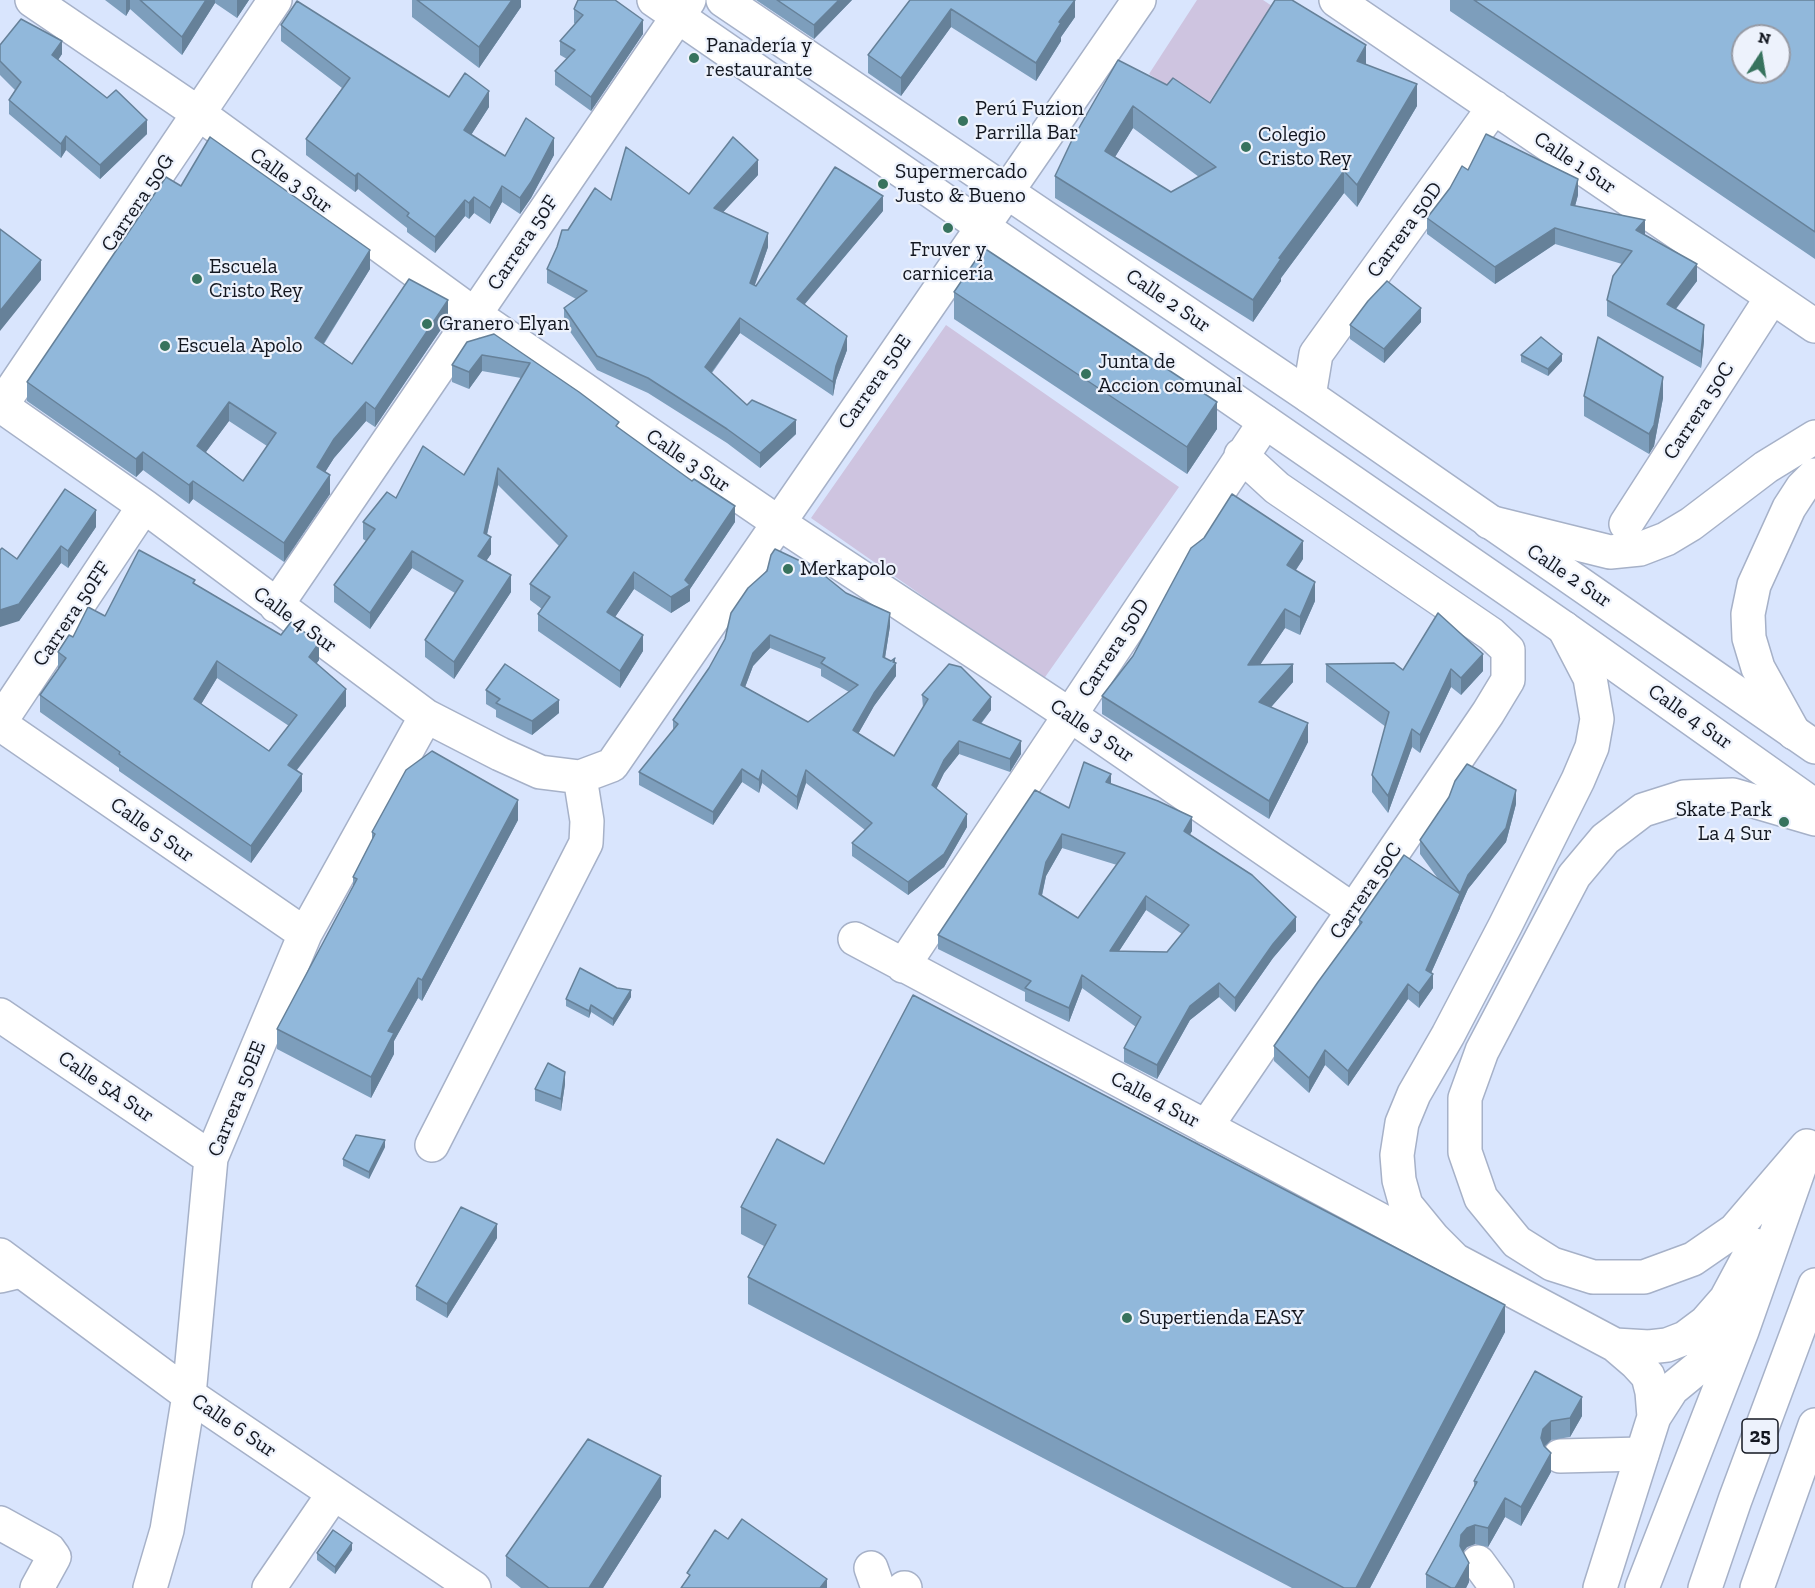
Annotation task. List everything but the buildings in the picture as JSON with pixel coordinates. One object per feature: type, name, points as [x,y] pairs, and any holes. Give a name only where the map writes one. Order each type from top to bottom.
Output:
[{"type":"main road","name":"Calle 3 Sur","points":[[32,0],[198,113],[474,314],[778,523],[1070,715],[1353,910]]},
{"type":"main road","name":"Carrera 50G","points":[[1,406],[275,0]]},
{"type":"main road","name":"Calle 2 Sur","points":[[723,0],[1310,396],[1805,740]]},
{"type":"main road","name":"Carrera 50E","points":[[612,765],[1139,0]]},
{"type":"main road","name":"Calle 1 Sur","points":[[1336,0],[1815,326]]},
{"type":"main road","points":[[674,5],[982,227],[1572,637],[1590,678],[1597,719],[1592,747],[1578,780],[1453,1025],[1414,1094],[1402,1123],[1397,1155],[1399,1180],[1406,1205],[1432,1238],[1455,1260]]},
{"type":"main road","name":"Carrera 50F","points":[[276,606],[474,314],[674,5]]},
{"type":"main road","name":"Carrera 50D","points":[[1310,396],[1316,354],[1494,107]]},
{"type":"main road","name":"Carrera 50C","points":[[1626,525],[1772,297]]},
{"type":"main road","name":"Carrera 50D","points":[[1272,372],[1316,354]]},
{"type":"main road","name":"Calle 4 Sur","points":[[1,406],[144,506],[426,716],[540,772],[580,777],[612,765]]},
{"type":"main road","name":"Carrera 50D","points":[[903,966],[1265,422]]},
{"type":"main road","points":[[1489,522],[1610,552],[1640,549],[1666,539],[1691,524],[1766,467],[1815,436]]},
{"type":"main road","name":"Carrera 50C","points":[[1206,1127],[1508,680],[1508,650],[1491,634],[1277,488],[1241,455]]},
{"type":"main road","points":[[1805,740],[1758,668],[1749,638],[1748,614],[1754,585],[1789,508],[1802,488],[1815,476]]},
{"type":"main road","name":"Carrera 50FF","points":[[0,723],[144,506]]},
{"type":"main road","name":"Calle 4 Sur","points":[[1572,637],[1815,806]]},
{"type":"main road","name":"Carrera 50EE","points":[[150,1588],[167,1530],[189,1395],[211,1158],[305,934],[426,716]]},
{"type":"main road","name":"Calle 5 Sur","points":[[0,723],[305,934]]},
{"type":"main road","points":[[432,1145],[586,843],[587,821],[580,777]]},
{"type":"main road","points":[[1811,1136],[1735,1230],[1693,1259],[1644,1277],[1593,1277],[1552,1264],[1517,1242],[1481,1198],[1465,1152],[1466,1098],[1482,1051],[1574,876],[1605,839],[1643,810],[1684,797],[1733,795],[1815,819]]},
{"type":"main road","name":"Calle 4 Sur","points":[[855,939],[1615,1345]]},
{"type":"main road","name":"Calle 5A Sur","points":[[0,1016],[211,1158]]},
{"type":"main road","points":[[1642,1588],[1742,1331],[1811,1136]]},
{"type":"main road","points":[[1615,1345],[1649,1347],[1667,1345],[1685,1338],[1705,1323],[1726,1299],[1811,1136]]},
{"type":"main road","name":"Calle 6 Sur","points":[[7,1268],[189,1395],[474,1588]]},
{"type":"main road","name":"25","points":[[1705,1588],[1735,1500],[1778,1390],[1815,1285]]},
{"type":"main road","points":[[1600,1588],[1654,1417],[1672,1389],[1742,1331]]},
{"type":"main road","points":[[1615,1345],[1648,1376],[1654,1417]]},
{"type":"main road","name":"25","points":[[1757,1588],[1815,1425]]},
{"type":"main road","points":[[1560,1456],[1642,1454]]},
{"type":"main road","points":[[269,1588],[334,1493]]},
{"type":"main road","points":[[0,1522],[49,1550],[54,1557],[37,1588]]},
{"type":"main road","points":[[1478,1562],[1497,1588]]},
{"type":"shaded area","points":[[1197,0],[1263,0],[1272,6],[1204,110],[1149,74]]},
{"type":"shaded area","points":[[946,325],[1179,487],[1043,680],[811,518]]},
{"type":"place","name":"Panadería y restaurante","points":[[694,58]]},
{"type":"place","name":"Perú Fuzion Parrilla Bar","points":[[963,121]]},
{"type":"place","name":"Colegio Cristo Rey","points":[[1246,147]]},
{"type":"place","name":"Supermercado Justo & Bueno","points":[[883,184]]},
{"type":"place","name":"Fruver y carnicería","points":[[948,228]]},
{"type":"place","name":"Escuela Cristo Rey","points":[[197,279]]},
{"type":"place","name":"Granero Elyan","points":[[427,324]]},
{"type":"place","name":"Escuela Apolo","points":[[165,346]]},
{"type":"place","name":"Junta de Accion comunal","points":[[1086,374]]},
{"type":"place","name":"Merkapolo","points":[[788,569]]},
{"type":"place","name":"Skate Park La 4 Sur","points":[[1784,822]]},
{"type":"place","name":"Supertienda EASY","points":[[1127,1318]]}]
